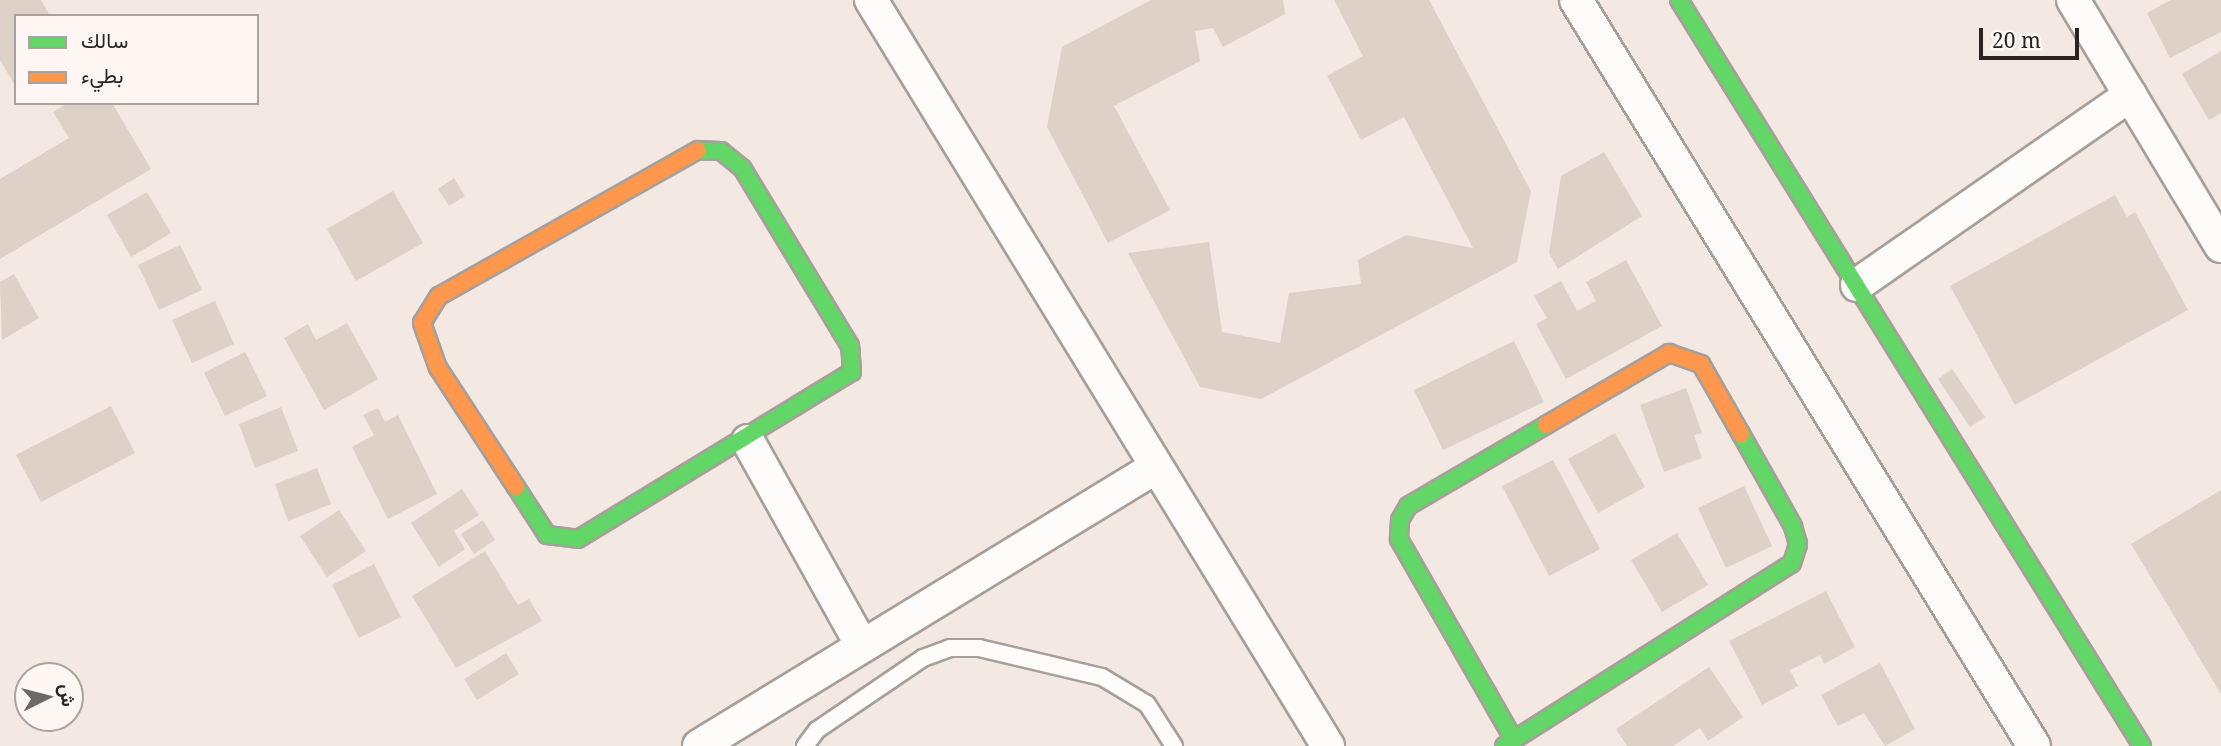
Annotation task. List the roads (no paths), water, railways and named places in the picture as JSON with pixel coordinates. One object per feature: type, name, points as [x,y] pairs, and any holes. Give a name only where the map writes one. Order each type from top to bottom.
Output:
[{"type":"street","points":[[871,0],[1328,746]]},
{"type":"street","points":[[1576,0],[2034,746]]},
{"type":"street","points":[[1679,0],[2142,746]]},
{"type":"street","points":[[2073,0],[2221,246]]},
{"type":"street","points":[[1857,285],[2130,95]]},
{"type":"street","points":[[698,150],[721,151],[742,168],[850,346],[852,372],[748,441],[606,527],[559,539],[547,535],[438,368],[422,323],[439,296],[657,169],[698,150]]},
{"type":"street","points":[[1668,353],[1685,354],[1701,365],[1793,526],[1798,544],[1792,563],[1509,743],[1399,539],[1400,520],[1408,506],[1668,353]]},
{"type":"street","points":[[748,441],[862,646]]},
{"type":"street","points":[[699,746],[1156,467]]},
{"type":"lane","points":[[804,746],[817,730],[923,658],[969,648],[1102,677],[1147,704],[1174,746]]}]
